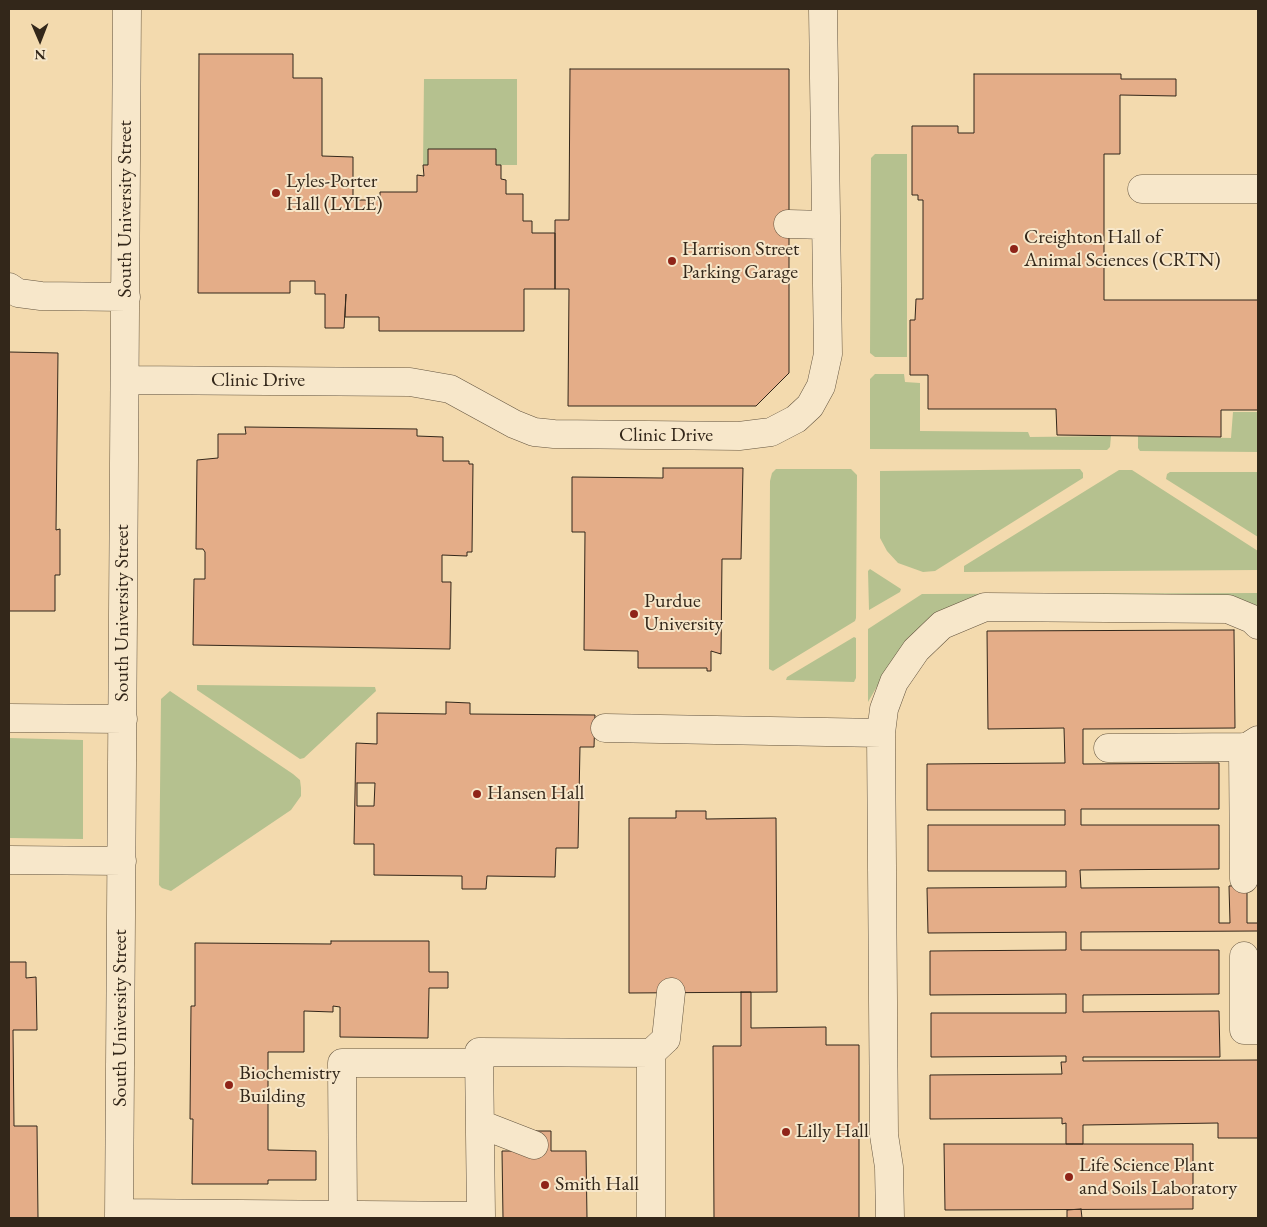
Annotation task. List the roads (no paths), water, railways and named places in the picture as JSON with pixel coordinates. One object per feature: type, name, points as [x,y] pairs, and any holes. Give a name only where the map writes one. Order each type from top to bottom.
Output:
[{"type":"street","name":"South University Street","points":[[119,1216],[127,9]]},
{"type":"street","name":"Clinic Drive","points":[[125,380],[410,382],[450,389],[514,424],[534,432],[554,434],[739,436],[771,432],[796,419],[810,406],[821,386],[828,354],[823,9]]},
{"type":"street","points":[[1142,189],[1258,189]]},
{"type":"street","points":[[788,224],[826,225]]},
{"type":"street","points":[[9,287],[18,293],[41,296],[126,298]]},
{"type":"street","points":[[890,1218],[889,1167],[884,1135],[881,733],[884,709],[894,682],[916,650],[942,625],[985,607],[1228,609],[1252,619],[1258,625]]},
{"type":"street","points":[[9,718],[123,719]]},
{"type":"street","points":[[605,728],[881,733]]},
{"type":"street","points":[[1108,748],[1251,743],[1244,879]]},
{"type":"street","points":[[9,860],[122,861]]},
{"type":"street","points":[[1244,956],[1244,1030],[1258,1030]]},
{"type":"street","points":[[651,1218],[651,1053],[666,1038],[671,992]]},
{"type":"street","points":[[119,1216],[481,1216],[479,1052],[651,1053]]},
{"type":"street","points":[[343,1215],[342,1063],[480,1063]]},
{"type":"street","points":[[480,1124],[534,1145]]},
{"type":"place","name":"Lyles-Porter Hall (LYLE)","points":[[276,193]]},
{"type":"place","name":"Creighton Hall of Animal Sciences (CRTN)","points":[[1014,249]]},
{"type":"place","name":"Harrison Street Parking Garage","points":[[672,261]]},
{"type":"place","name":"Purdue University","points":[[634,614]]},
{"type":"place","name":"Hansen Hall","points":[[477,794]]},
{"type":"place","name":"Biochemistry Building","points":[[229,1085]]},
{"type":"place","name":"Lilly Hall","points":[[786,1132]]},
{"type":"place","name":"Life Science Plant and Soils Laboratory","points":[[1069,1177]]},
{"type":"place","name":"Smith Hall","points":[[545,1185]]}]
